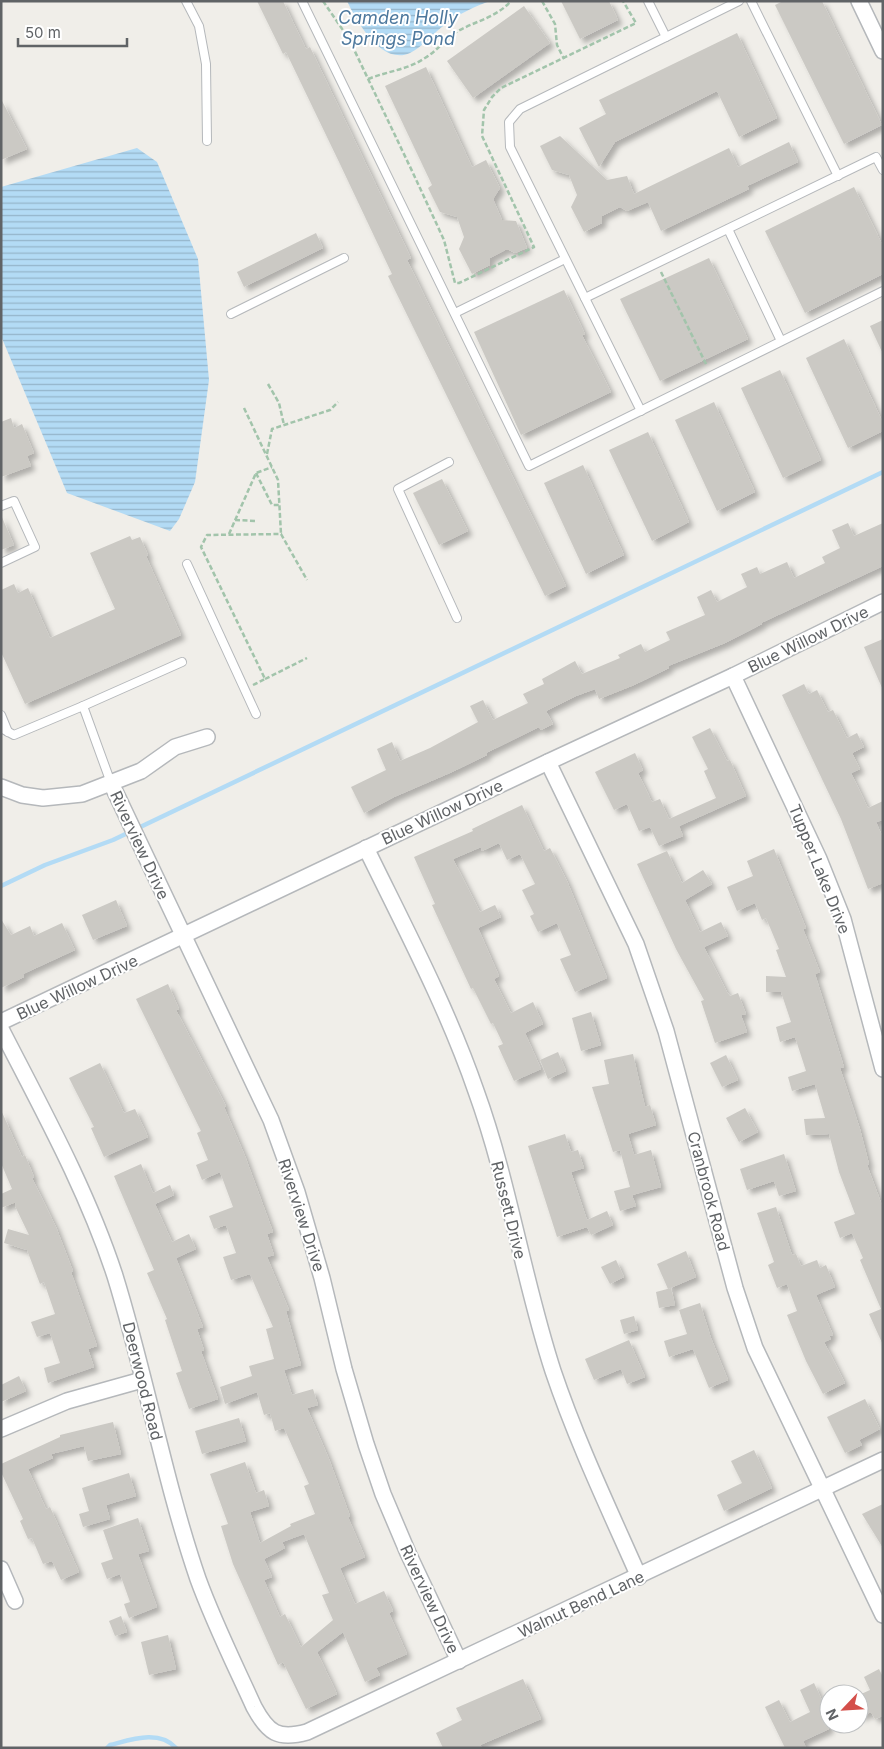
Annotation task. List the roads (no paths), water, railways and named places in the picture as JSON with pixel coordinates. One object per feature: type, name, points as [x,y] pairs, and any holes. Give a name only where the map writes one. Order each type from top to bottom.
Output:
[{"type":"street","points":[[859,1],[883,51]]},
{"type":"street","name":"Blue Willow Drive","points":[[1,1022],[548,762],[734,676],[883,602]]},
{"type":"street","name":"Tupper Lake Drive","points":[[734,676],[819,859],[843,920],[883,1070]]},
{"type":"street","points":[[2,791],[43,798],[62,798],[82,794],[142,771],[175,747],[207,737]]},
{"type":"street","name":"Cranbrook Road","points":[[548,762],[636,944],[666,1031],[735,1288],[755,1348],[883,1615]]},
{"type":"street","name":"Riverview Drive","points":[[111,783],[271,1120],[297,1192],[317,1259],[344,1369],[372,1461],[408,1553],[459,1661]]},
{"type":"street","name":"Russett Drive","points":[[366,848],[444,1009],[477,1092],[504,1183],[520,1256],[553,1370],[581,1448],[639,1577]]},
{"type":"street","name":"Deerwood Road","points":[[1,1029],[44,1111],[92,1216],[114,1275],[176,1509],[198,1579],[254,1707],[263,1724],[276,1734]]},
{"type":"street","points":[[1,1429],[67,1401],[142,1380]]},
{"type":"street","name":"Walnut Bend Lane","points":[[276,1734],[291,1736],[307,1732],[639,1577],[883,1460]]},
{"type":"street","points":[[1,1569],[15,1601]]},
{"type":"lane","points":[[186,1],[199,26],[206,64],[207,141]]},
{"type":"lane","points":[[302,1],[530,466],[883,291]]},
{"type":"lane","points":[[648,1],[666,37]]},
{"type":"lane","points":[[641,411],[510,147],[509,122],[520,109],[739,1]]},
{"type":"lane","points":[[751,1],[838,176]]},
{"type":"lane","points":[[585,298],[876,157],[883,170]]},
{"type":"lane","points":[[728,229],[781,341]]},
{"type":"lane","points":[[231,314],[344,258]]},
{"type":"lane","points":[[455,313],[565,259]]},
{"type":"lane","points":[[450,462],[398,489],[457,618]]},
{"type":"lane","points":[[1,506],[14,501],[35,546],[1,562]]},
{"type":"lane","points":[[187,564],[256,714]]},
{"type":"lane","points":[[1,715],[5,730],[14,735],[182,662]]},
{"type":"lane","points":[[83,706],[111,783]]},
{"type":"water","name":"Camden Holly Springs Pond","points":[[347,1],[490,1],[457,17],[410,53],[399,55],[389,53],[371,39]]},
{"type":"water","points":[[137,148],[157,162],[198,259],[209,380],[195,482],[179,519],[170,531],[67,493],[1,336],[1,187]]},
{"type":"waterway","points":[[1,886],[45,865],[113,840],[883,472]]},
{"type":"waterway","points":[[107,1748],[110,1745],[126,1741],[153,1737],[169,1742],[176,1748]]}]
